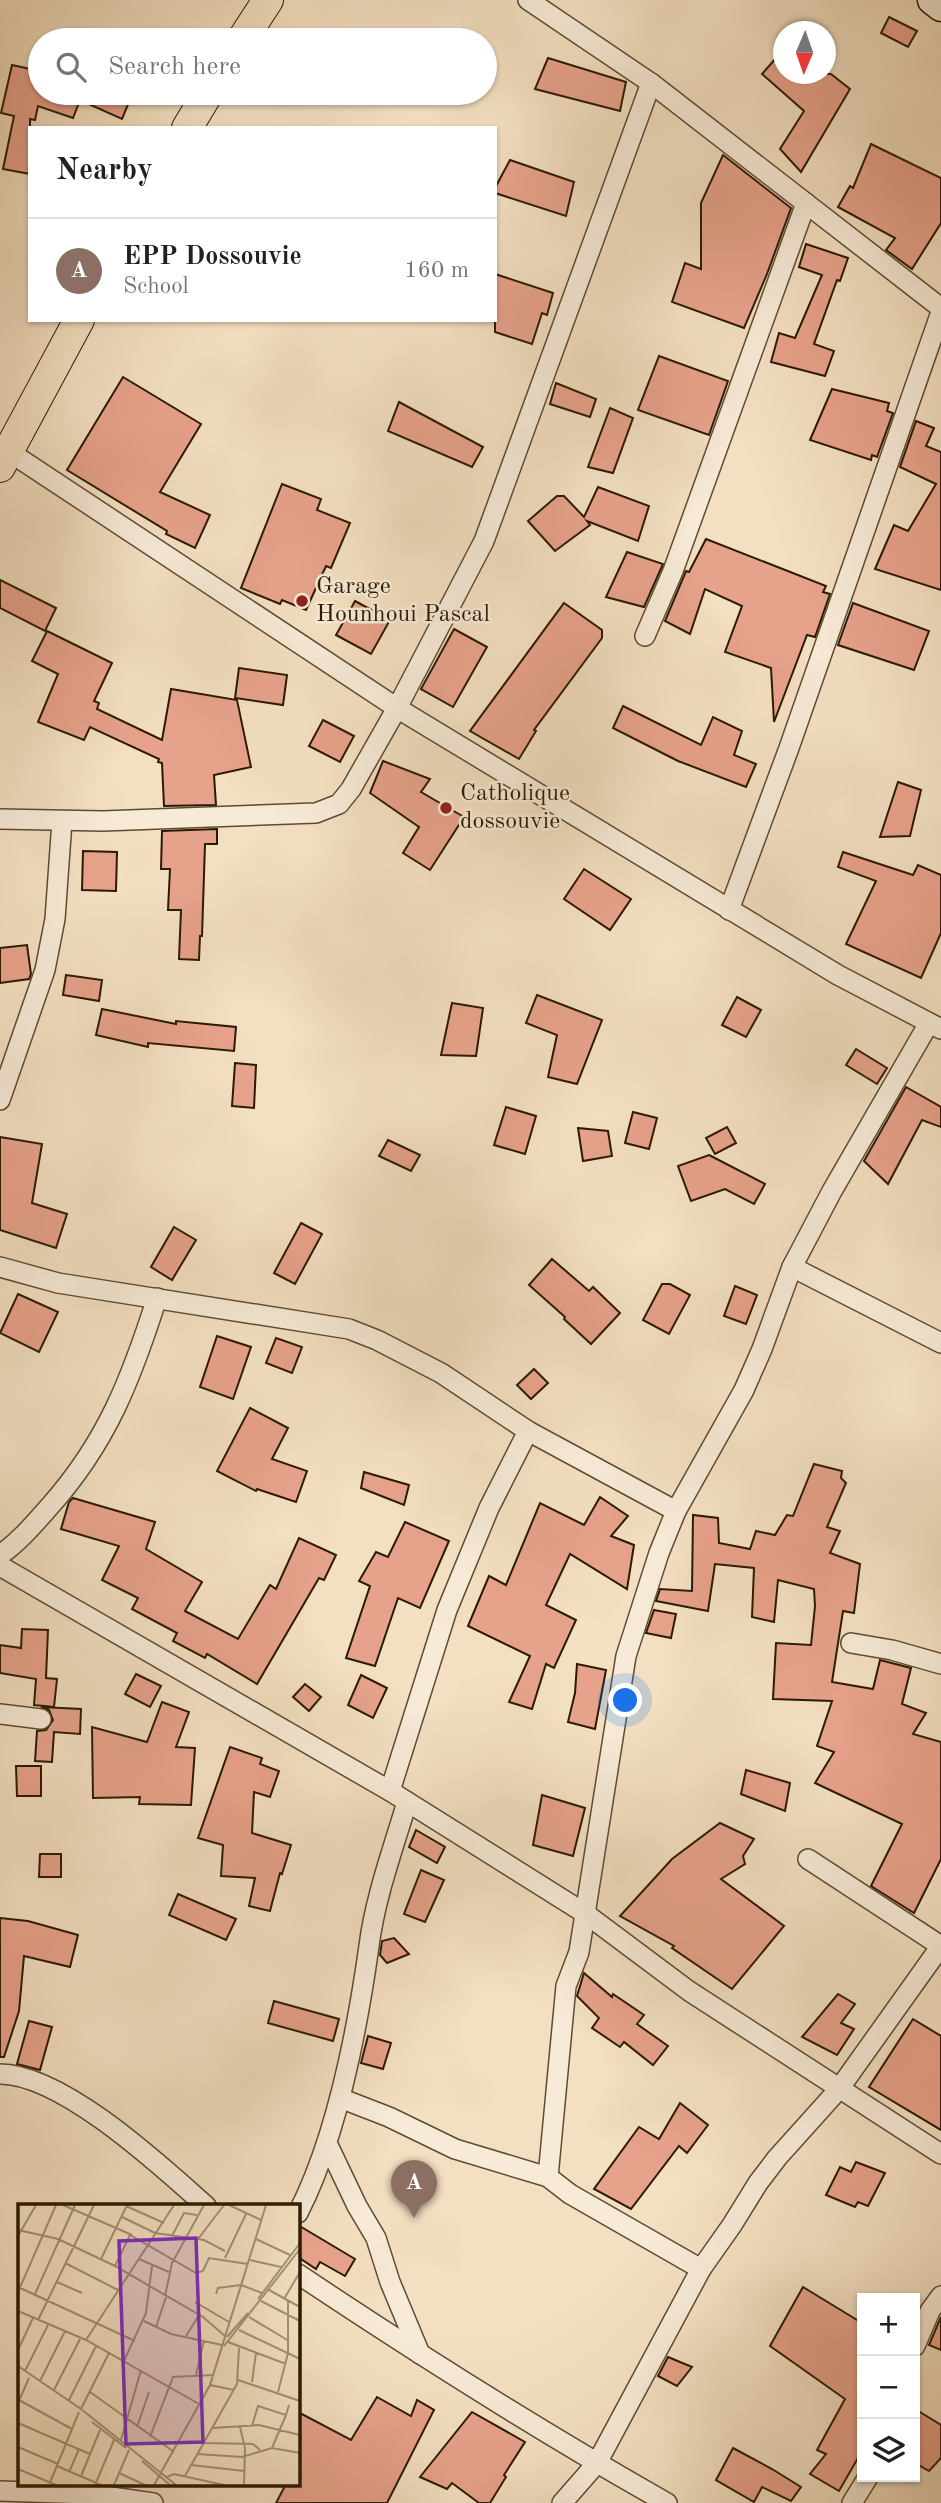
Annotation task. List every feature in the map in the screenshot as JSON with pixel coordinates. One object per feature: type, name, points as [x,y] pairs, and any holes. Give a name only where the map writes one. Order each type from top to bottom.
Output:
[{"type":"main road","points":[[250,28],[268,0]]},
{"type":"main road","points":[[932,0],[941,7]]},
{"type":"main road","points":[[188,126],[201,105]]},
{"type":"main road","points":[[4,459],[78,322]]},
{"type":"street","points":[[528,0],[651,83],[941,310],[729,910]]},
{"type":"street","points":[[0,819],[62,821],[316,813],[339,804],[351,789],[397,708],[484,541],[651,83]]},
{"type":"street","points":[[645,636],[678,558],[806,203]]},
{"type":"street","points":[[4,459],[397,708],[838,975],[935,1026],[832,1191],[792,1267],[744,1390],[676,1511],[650,1578],[626,1656],[579,1952],[565,1986],[548,2177]]},
{"type":"street","points":[[0,1100],[45,970],[55,919],[62,821]]},
{"type":"street","points":[[0,1267],[58,1283],[349,1329],[377,1340],[441,1373],[528,1431],[676,1511]]},
{"type":"street","points":[[792,1267],[941,1343]]},
{"type":"street","points":[[0,1555],[37,1521],[69,1484],[102,1436],[137,1360],[157,1298]]},
{"type":"street","points":[[390,1791],[447,1610],[489,1508],[528,1431]]},
{"type":"street","points":[[0,1566],[390,1791],[586,1914],[689,1991],[941,2154]]},
{"type":"street","points":[[851,1643],[892,1650],[941,1664]]},
{"type":"street","points":[[0,1714],[41,1719]]},
{"type":"street","points":[[299,2211],[327,2143],[340,2098],[379,1900],[407,1802]]},
{"type":"street","points":[[562,2503],[597,2463],[701,2269],[777,2158],[839,2089],[941,1946],[808,1859]]},
{"type":"street","points":[[0,2074],[14,2074],[58,2092],[98,2117],[204,2204]]},
{"type":"street","points":[[340,2098],[455,2149],[548,2177],[570,2194],[701,2269]]},
{"type":"street","points":[[327,2143],[357,2206],[376,2238],[390,2282],[420,2354]]},
{"type":"street","points":[[299,2275],[420,2354],[667,2503]]},
{"type":"street","points":[[920,2334],[930,2311],[941,2296]]},
{"type":"street","points":[[852,2503],[865,2482]]},
{"type":"street","points":[[0,2491],[145,2498]]},
{"type":"building","points":[[889,17],[917,31],[908,47],[881,33]]},
{"type":"building","points":[[548,58],[626,82],[620,111],[535,89]]},
{"type":"building","points":[[773,61],[773,84],[762,74]]},
{"type":"building","points":[[12,65],[28,68],[28,105],[78,105],[73,118],[38,106],[35,120],[30,119],[28,126],[28,174],[3,169],[14,116],[1,113]]},
{"type":"building","points":[[836,78],[850,89],[801,172],[780,149],[804,111],[773,84],[836,84]]},
{"type":"building","points":[[91,105],[128,105],[122,119]]},
{"type":"building","points":[[871,144],[941,178],[941,223],[912,269],[886,250],[895,238],[838,207],[850,186],[853,188]]},
{"type":"building","points":[[723,155],[791,208],[744,328],[672,302],[685,263],[701,269],[701,203]]},
{"type":"building","points":[[510,160],[574,182],[566,216],[497,194],[497,184]]},
{"type":"building","points":[[806,244],[848,258],[840,281],[837,280],[814,344],[834,351],[825,376],[771,362],[779,333],[795,338],[822,275],[799,267]]},
{"type":"building","points":[[497,275],[553,293],[547,315],[542,313],[532,344],[495,332]]},
{"type":"building","points":[[659,356],[728,381],[709,435],[638,410]]},
{"type":"building","points":[[123,377],[201,424],[160,492],[210,515],[195,548],[166,534],[167,531],[67,470]]},
{"type":"building","points":[[556,383],[596,399],[590,417],[550,404]]},
{"type":"building","points":[[832,389],[889,403],[887,411],[893,413],[877,457],[872,455],[871,460],[810,440]]},
{"type":"building","points":[[399,402],[483,447],[472,467],[388,431]]},
{"type":"building","points":[[610,408],[633,418],[613,473],[588,467]]},
{"type":"building","points":[[916,421],[934,428],[926,446],[941,452],[941,590],[875,569],[894,525],[908,531],[936,484],[900,467]]},
{"type":"building","points":[[282,484],[321,499],[317,510],[350,523],[331,568],[326,566],[306,610],[282,600],[280,604],[241,588]]},
{"type":"building","points":[[598,487],[649,506],[638,541],[587,521],[590,525],[555,551],[528,521],[557,496],[564,496],[584,517]]},
{"type":"building","points":[[706,539],[826,586],[823,592],[830,594],[815,637],[807,635],[774,722],[771,668],[725,652],[742,606],[705,589],[690,634],[665,621],[686,571],[689,572]]},
{"type":"building","points":[[627,552],[663,564],[644,607],[606,597]]},
{"type":"building","points":[[0,580],[56,608],[45,631],[0,608]]},
{"type":"building","points":[[355,601],[390,620],[371,654],[336,635]]},
{"type":"building","points":[[564,603],[602,630],[602,638],[534,730],[536,731],[519,759],[470,731]]},
{"type":"building","points":[[853,603],[929,631],[914,670],[838,645]]},
{"type":"building","points":[[454,629],[487,647],[453,707],[421,689]]},
{"type":"building","points":[[47,631],[112,663],[94,701],[99,703],[97,709],[162,740],[171,689],[237,700],[251,767],[214,775],[216,805],[164,806],[162,763],[158,762],[159,759],[90,727],[84,740],[38,722],[58,674],[32,661]]},
{"type":"building","points":[[239,668],[287,675],[283,705],[235,698]]},
{"type":"building","points":[[623,706],[701,745],[713,717],[742,731],[734,755],[756,764],[746,787],[678,761],[613,728]]},
{"type":"building","points":[[323,720],[354,736],[340,762],[309,746]]},
{"type":"building","points":[[383,761],[430,779],[421,792],[464,817],[430,870],[403,853],[419,827],[370,793]]},
{"type":"building","points":[[898,782],[921,790],[910,836],[880,837]]},
{"type":"building","points":[[217,829],[217,844],[205,844],[199,960],[179,959],[181,910],[168,910],[170,869],[161,869],[162,831]]},
{"type":"building","points":[[83,851],[117,852],[116,891],[82,890]]},
{"type":"building","points":[[843,852],[913,875],[918,865],[941,875],[941,933],[921,978],[846,944],[876,881],[838,867]]},
{"type":"building","points":[[584,869],[631,899],[610,930],[564,899]]},
{"type":"building","points":[[27,945],[31,974],[29,979],[0,983],[0,948]]},
{"type":"building","points":[[66,975],[102,980],[99,1001],[63,995]]},
{"type":"building","points":[[537,995],[602,1020],[577,1084],[548,1077],[557,1035],[526,1023]]},
{"type":"building","points":[[737,997],[761,1010],[746,1037],[722,1025]]},
{"type":"building","points":[[452,1003],[483,1008],[476,1056],[441,1055]]},
{"type":"building","points":[[102,1009],[176,1024],[176,1021],[236,1027],[234,1051],[148,1043],[148,1047],[96,1035]]},
{"type":"building","points":[[856,1049],[887,1068],[877,1084],[846,1065]]},
{"type":"building","points":[[235,1063],[256,1065],[254,1108],[232,1106]]},
{"type":"building","points":[[906,1087],[941,1107],[941,1127],[922,1120],[888,1184],[864,1161]]},
{"type":"building","points":[[506,1107],[536,1116],[525,1154],[494,1145]]},
{"type":"building","points":[[633,1112],[657,1118],[649,1149],[625,1143]]},
{"type":"building","points":[[727,1127],[736,1143],[715,1154],[706,1138]]},
{"type":"building","points":[[578,1128],[608,1131],[612,1156],[583,1161]]},
{"type":"building","points":[[0,1137],[42,1144],[32,1203],[67,1214],[56,1248],[0,1230]]},
{"type":"building","points":[[388,1140],[420,1155],[411,1171],[379,1156]]},
{"type":"building","points":[[709,1155],[765,1184],[754,1204],[725,1189],[691,1201],[678,1166]]},
{"type":"building","points":[[301,1223],[322,1234],[295,1284],[274,1273]]},
{"type":"building","points":[[174,1227],[196,1240],[172,1280],[151,1267]]},
{"type":"building","points":[[552,1259],[589,1291],[593,1287],[620,1313],[591,1344],[529,1285]]},
{"type":"building","points":[[662,1284],[670,1284],[690,1295],[669,1334],[643,1320]]},
{"type":"building","points":[[735,1286],[757,1295],[746,1324],[724,1316]]},
{"type":"building","points":[[18,1294],[58,1312],[39,1352],[0,1333]]},
{"type":"building","points":[[217,1336],[251,1347],[233,1399],[200,1387]]},
{"type":"building","points":[[276,1338],[302,1347],[292,1373],[266,1363]]},
{"type":"building","points":[[534,1369],[548,1383],[531,1399],[517,1385]]},
{"type":"building","points":[[250,1408],[288,1428],[272,1459],[307,1471],[296,1502],[257,1489],[256,1491],[217,1471]]},
{"type":"building","points":[[814,1464],[842,1471],[841,1478],[846,1483],[827,1527],[840,1531],[830,1553],[860,1564],[854,1613],[843,1611],[832,1682],[873,1689],[880,1660],[911,1668],[902,1704],[926,1713],[913,1734],[941,1742],[941,1859],[914,1913],[871,1886],[902,1824],[815,1783],[834,1752],[817,1746],[832,1701],[773,1699],[776,1643],[811,1645],[814,1589],[778,1580],[774,1622],[752,1617],[754,1568],[715,1564],[708,1611],[656,1601],[660,1589],[692,1591],[693,1515],[718,1518],[719,1543],[750,1549],[756,1531],[775,1535],[787,1515],[793,1516]]},
{"type":"building","points":[[364,1472],[409,1485],[404,1505],[361,1488]]},
{"type":"building","points":[[600,1497],[628,1516],[611,1536],[634,1545],[627,1589],[570,1554],[546,1605],[576,1620],[554,1668],[546,1664],[532,1709],[509,1702],[530,1656],[468,1626],[489,1576],[506,1585],[540,1503],[584,1525]]},
{"type":"building","points":[[73,1498],[155,1522],[146,1549],[202,1582],[185,1611],[238,1639],[270,1585],[276,1589],[299,1538],[336,1555],[324,1580],[319,1578],[257,1684],[207,1654],[205,1658],[173,1641],[177,1633],[132,1609],[138,1598],[102,1580],[119,1546],[61,1529],[69,1502]]},
{"type":"building","points":[[405,1522],[449,1541],[420,1608],[398,1598],[375,1666],[346,1658],[370,1586],[359,1581],[376,1552],[388,1557]]},
{"type":"building","points":[[654,1610],[676,1614],[671,1638],[646,1633]]},
{"type":"building","points":[[22,1629],[48,1630],[46,1678],[57,1679],[54,1707],[34,1705],[36,1679],[0,1673],[0,1645],[21,1648]]},
{"type":"building","points":[[577,1664],[606,1670],[595,1729],[568,1722],[575,1693]]},
{"type":"building","points":[[136,1674],[161,1686],[150,1707],[125,1694]]},
{"type":"building","points":[[361,1675],[387,1688],[373,1718],[348,1705]]},
{"type":"building","points":[[305,1684],[321,1697],[309,1711],[293,1697]]},
{"type":"building","points":[[162,1702],[189,1712],[176,1747],[195,1748],[191,1805],[139,1804],[140,1797],[93,1798],[92,1727],[147,1742]]},
{"type":"building","points":[[41,1707],[81,1709],[80,1734],[54,1732],[52,1762],[35,1761],[37,1731],[46,1730],[53,1720],[49,1710]]},
{"type":"building","points":[[230,1747],[262,1758],[260,1764],[279,1771],[270,1797],[254,1792],[252,1833],[291,1845],[270,1911],[249,1906],[255,1878],[221,1876],[223,1845],[198,1838]]},
{"type":"building","points":[[16,1766],[41,1766],[41,1796],[17,1796]]},
{"type":"building","points":[[746,1770],[790,1783],[785,1811],[741,1794]]},
{"type":"building","points":[[542,1795],[585,1808],[573,1856],[533,1845]]},
{"type":"building","points":[[720,1823],[754,1839],[743,1856],[745,1864],[721,1879],[784,1926],[732,1989],[672,1948],[674,1946],[620,1916],[672,1859]]},
{"type":"building","points":[[416,1830],[445,1847],[437,1863],[409,1847]]},
{"type":"building","points":[[40,1854],[61,1854],[61,1877],[39,1877]]},
{"type":"building","points":[[421,1870],[444,1880],[425,1922],[404,1914]]},
{"type":"building","points":[[178,1894],[236,1919],[226,1940],[169,1915]]},
{"type":"building","points":[[0,1918],[28,1921],[78,1935],[70,1967],[24,1956],[19,2011],[4,2057],[0,2057]]},
{"type":"building","points":[[394,1938],[409,1954],[387,1963],[380,1955],[382,1941]]},
{"type":"building","points":[[584,1973],[612,1997],[613,1994],[644,2015],[637,2024],[668,2046],[653,2065],[624,2042],[620,2047],[592,2028],[599,2018],[577,1996]]},
{"type":"building","points":[[838,1994],[855,2004],[841,2023],[854,2029],[837,2055],[802,2037]]},
{"type":"building","points":[[274,2001],[339,2019],[333,2041],[268,2023]]},
{"type":"building","points":[[913,2019],[941,2036],[941,2130],[869,2087]]},
{"type":"building","points":[[29,2021],[52,2027],[40,2070],[17,2064]]},
{"type":"building","points":[[368,2036],[391,2043],[383,2069],[361,2063]]},
{"type":"building","points":[[680,2103],[708,2125],[687,2153],[679,2146],[631,2209],[594,2189],[639,2127],[659,2139]]},
{"type":"building","points":[[856,2162],[885,2173],[868,2206],[858,2202],[855,2207],[826,2195],[840,2167],[851,2172]]},
{"type":"building","points":[[299,2226],[355,2259],[345,2276],[320,2262],[316,2269],[299,2258]]},
{"type":"building","points":[[803,2287],[857,2320],[857,2460],[839,2491],[810,2474],[826,2454],[817,2450],[845,2399],[770,2346]]},
{"type":"building","points":[[941,2317],[941,2350],[929,2345]]},
{"type":"building","points":[[668,2357],[692,2367],[677,2386],[658,2376]]},
{"type":"building","points":[[377,2397],[411,2416],[417,2400],[434,2410],[387,2503],[276,2503],[285,2486],[299,2486],[299,2413],[351,2440]]},
{"type":"building","points":[[472,2412],[525,2442],[490,2503],[479,2503],[452,2483],[447,2489],[420,2477]]},
{"type":"building","points":[[920,2412],[941,2425],[941,2458],[929,2471],[920,2466]]},
{"type":"building","points":[[733,2448],[801,2487],[791,2501],[762,2487],[754,2502],[716,2480]]},
{"type":"place","name":"Garage Hounhoui Pascal","points":[[302,601]]},
{"type":"place","name":"Catholique dossouvie","points":[[446,808]]},
{"type":"place","name":"EPP Dossouvie","points":[[414,2218]]}]
